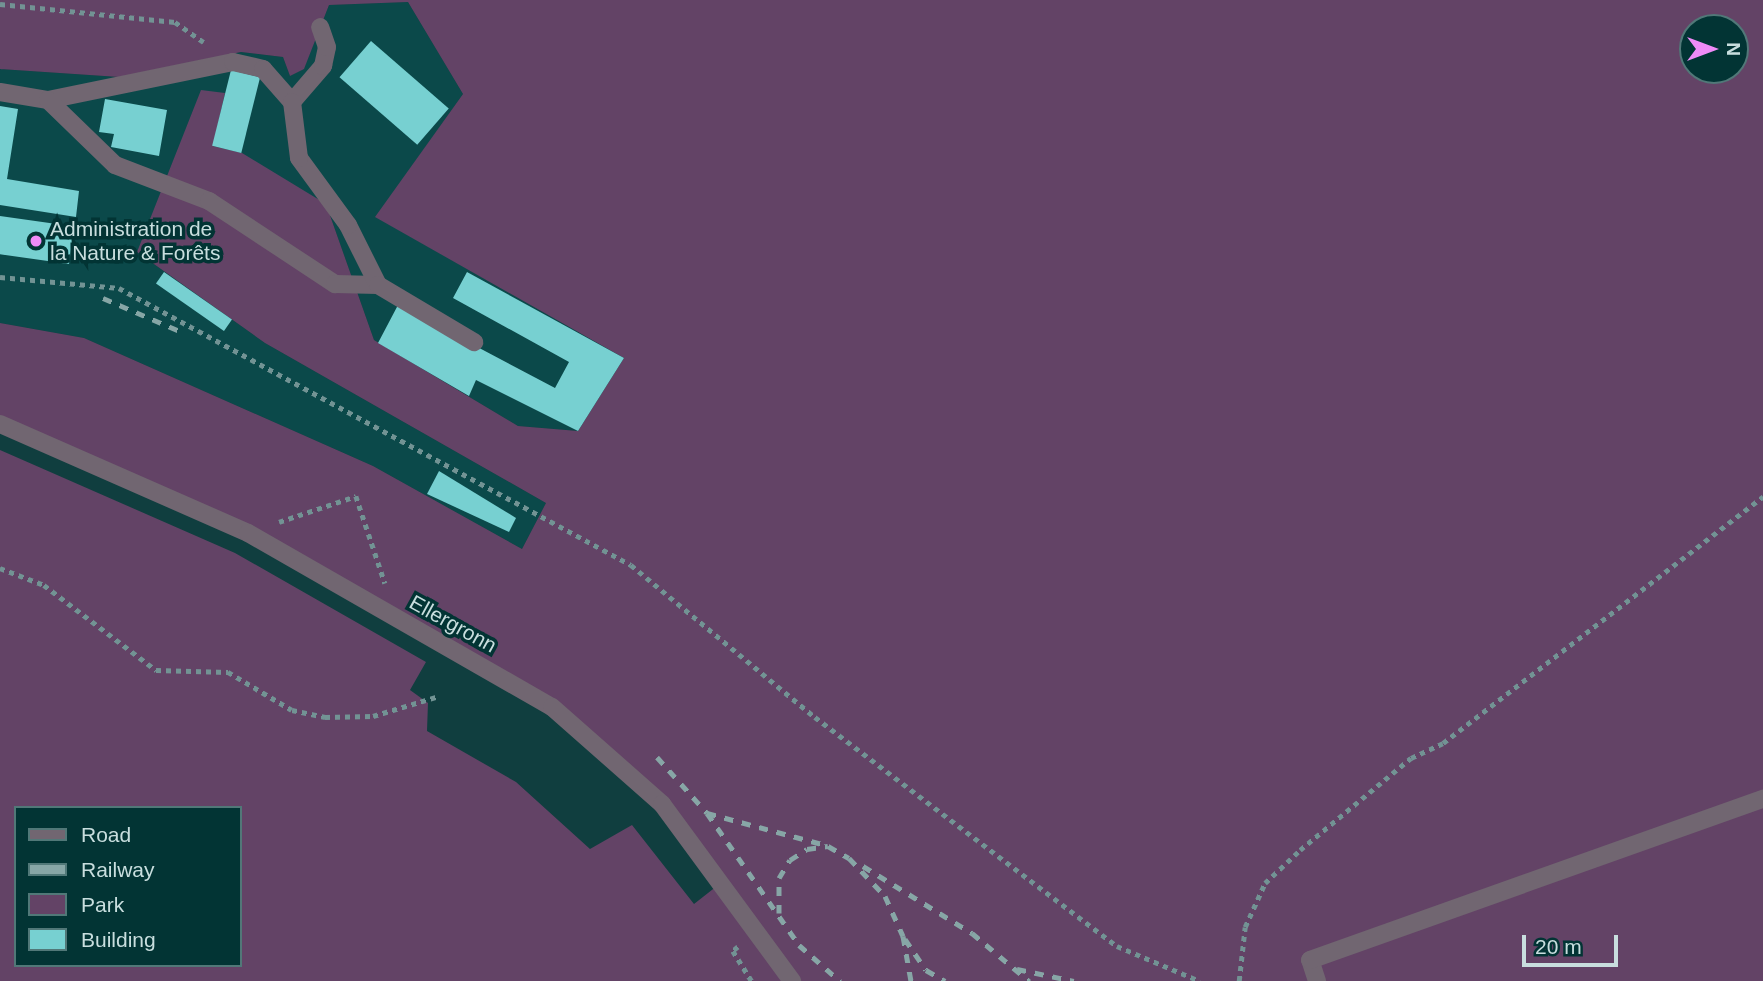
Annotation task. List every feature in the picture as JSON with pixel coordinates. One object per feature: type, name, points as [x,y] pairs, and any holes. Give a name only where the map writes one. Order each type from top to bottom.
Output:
[{"type":"street","points":[[292,102],[323,66],[327,47],[320,27]]},
{"type":"street","points":[[0,92],[48,100],[233,62],[262,69],[292,102],[299,158],[348,225],[378,285]]},
{"type":"street","points":[[48,100],[115,165],[209,201],[335,284],[378,285],[474,342]]},
{"type":"street","name":"Ellergronn","points":[[0,424],[248,533],[552,707],[619,761],[662,804],[792,981]]},
{"type":"street","points":[[1317,981],[1310,960],[1763,799]]},
{"type":"path","points":[[0,4],[174,22],[233,62]]},
{"type":"path","points":[[0,277],[120,288],[631,565],[815,717],[1117,946],[1200,981]]},
{"type":"path","points":[[248,533],[356,496],[396,618]]},
{"type":"path","points":[[1239,981],[1250,916],[1265,883],[1300,850],[1411,758],[1443,743],[1763,497]]},
{"type":"path","points":[[0,568],[44,585],[156,670],[228,671],[292,710],[325,717],[373,716],[436,697]]},
{"type":"shaded area","points":[[408,2],[463,94],[376,217],[624,358],[578,431],[518,426],[374,340],[326,204],[213,146],[224,93],[137,252],[265,343],[546,503],[522,549],[373,466],[84,338],[0,323],[0,69],[119,77],[241,52],[283,57],[290,76],[304,68],[329,5]]},
{"type":"green space","points":[[0,0],[1763,0],[1763,981],[0,981],[0,450],[235,553],[426,662],[410,690],[428,703],[427,731],[516,782],[590,849],[632,825],[694,904],[722,882],[661,804],[552,707],[248,533],[0,424],[0,323],[84,338],[373,466],[522,549],[546,503],[265,343],[137,252],[201,90],[225,93],[213,146],[242,153],[326,204],[374,340],[518,426],[578,431],[624,358],[375,217],[463,94],[408,2],[329,5],[304,69],[290,76],[283,57],[241,52],[119,77],[0,69]]},
{"type":"building","points":[[371,41],[449,109],[417,145],[340,77]]},
{"type":"building","points":[[231,70],[260,77],[241,153],[212,146]]},
{"type":"building","points":[[105,99],[167,110],[159,156],[111,147],[114,134],[99,132]]},
{"type":"building","points":[[0,106],[18,109],[7,179],[79,191],[76,217],[0,205]]},
{"type":"building","name":"Administration de la Nature & Forêts","points":[[0,216],[74,226],[69,264],[0,254]]},
{"type":"building","points":[[164,272],[232,320],[224,331],[156,283]]},
{"type":"building","points":[[467,272],[624,358],[578,431],[476,380],[469,396],[378,343],[398,305],[555,388],[569,362],[453,298]]},
{"type":"building","points":[[439,471],[516,518],[509,532],[427,494]]},
{"type":"railway","points":[[103,298],[182,332]]},
{"type":"railway","points":[[657,757],[707,813],[799,945],[840,981]]},
{"type":"railway","points":[[707,813],[822,844]]},
{"type":"railway","points":[[779,913],[779,878],[790,860],[807,849],[828,846],[849,858],[885,896],[903,936],[911,981]]},
{"type":"railway","points":[[863,866],[972,933],[1029,981]]},
{"type":"railway","points":[[905,939],[926,970],[945,981]]},
{"type":"railway","points":[[1017,969],[1074,981]]},
{"type":"place","name":"Administration de la Nature & Forêts","points":[[36,241]]}]
